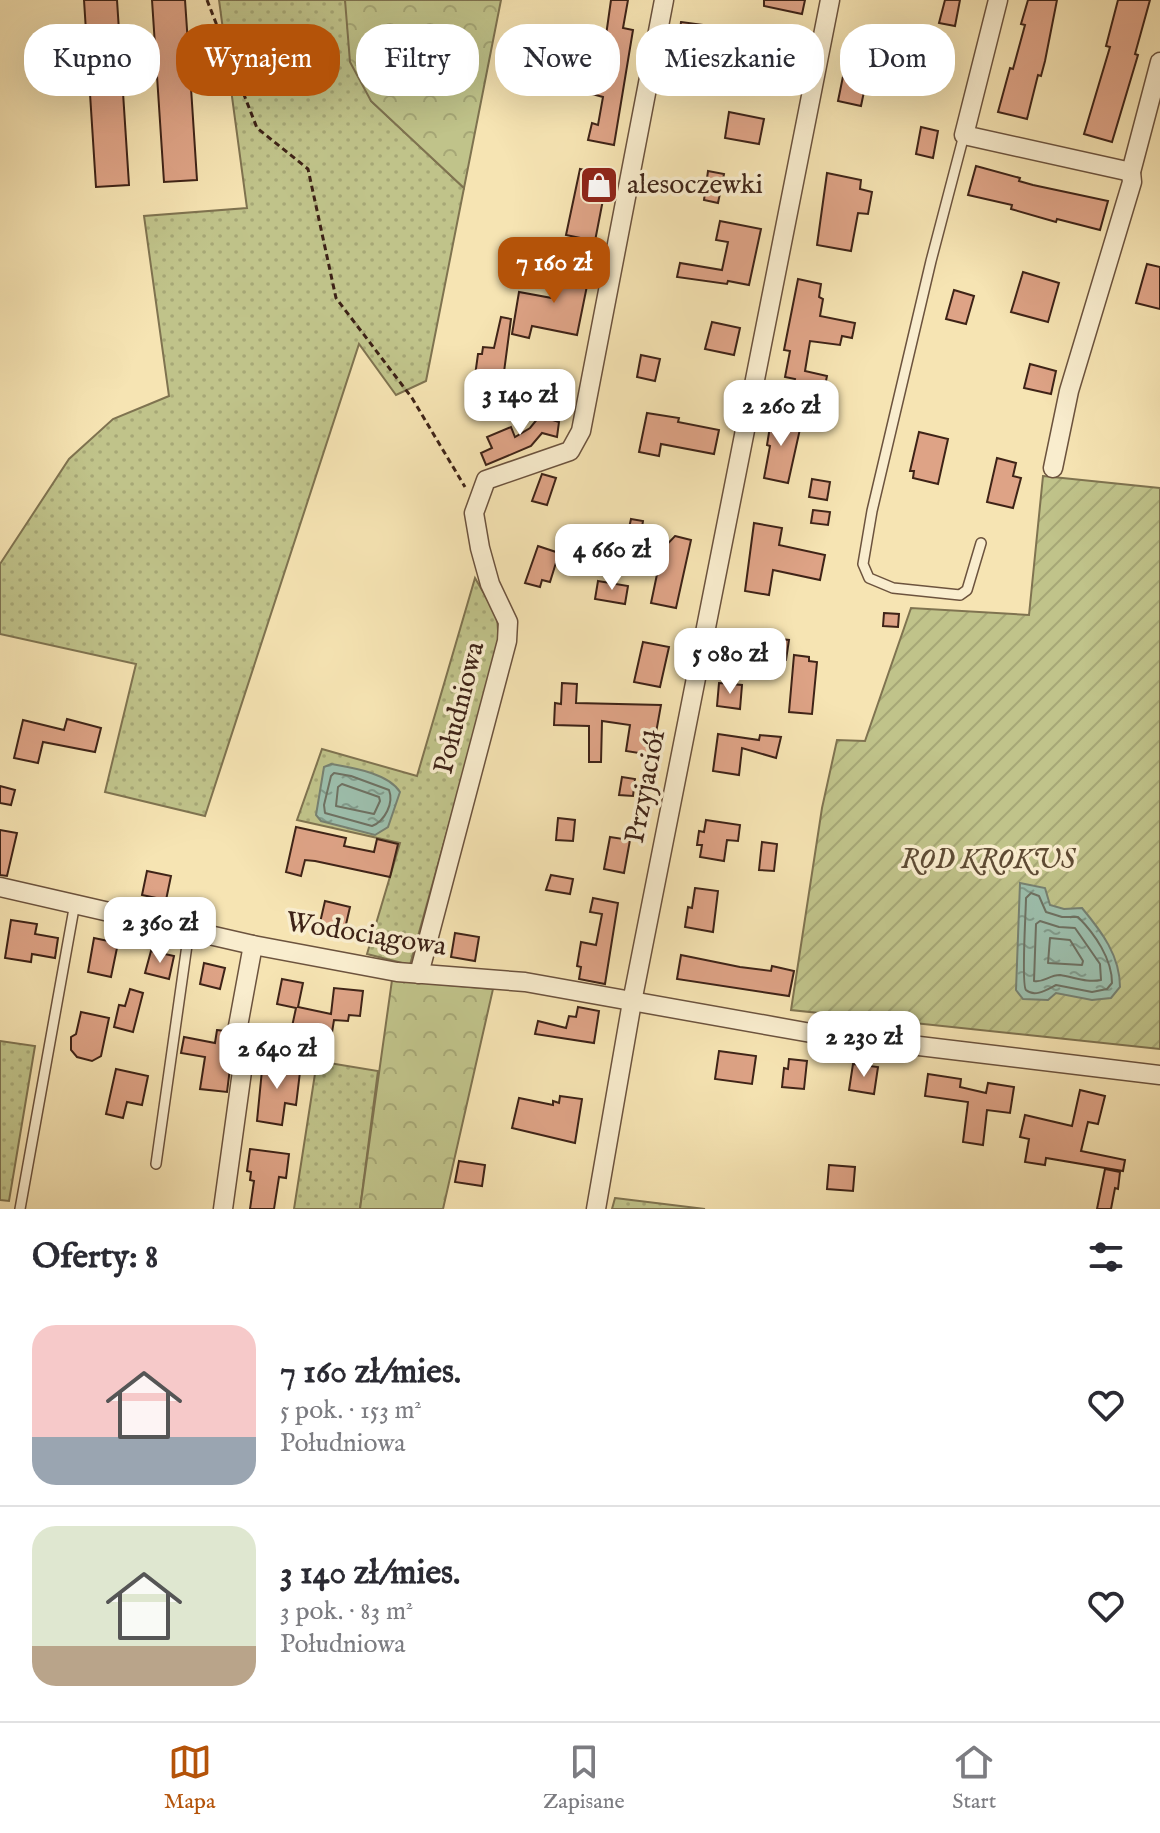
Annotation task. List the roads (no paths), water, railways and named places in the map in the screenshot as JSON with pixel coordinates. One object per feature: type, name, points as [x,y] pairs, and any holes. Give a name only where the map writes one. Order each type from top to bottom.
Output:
[{"type":"street","name":"Południowa","points":[[419,974],[507,641],[508,622],[490,584],[474,513],[486,480],[570,451],[581,431],[664,0]]},
{"type":"street","name":"Przyjaciół","points":[[596,1209],[632,1002],[830,0]]},
{"type":"street","points":[[998,0],[964,135],[1131,172]]},
{"type":"street","points":[[1053,468],[1069,391],[1132,182],[1131,172],[1160,62]]},
{"type":"street","name":"Wodociągowa","points":[[0,887],[253,945],[419,974],[525,982],[811,1033],[1160,1075]]},
{"type":"street","points":[[223,1209],[244,1057],[236,1037],[253,945]]},
{"type":"lane","points":[[964,135],[890,438],[863,564],[869,578],[893,588],[960,595],[967,590],[981,543]]},
{"type":"lane","points":[[20,1209],[75,903]]},
{"type":"lane","points":[[156,1164],[189,931]]},
{"type":"water","points":[[331,764],[369,772],[387,780],[400,792],[388,827],[375,835],[321,821],[316,815],[324,767]]},
{"type":"water","points":[[1020,883],[1045,888],[1050,905],[1064,909],[1082,908],[1103,935],[1117,965],[1120,987],[1111,998],[1092,1000],[1056,993],[1048,1000],[1023,999],[1016,990]]},
{"type":"place","name":"alesoczewki","points":[[599,185]]},
{"type":"park label","name":"ROD KROKUS","points":[[988,860]]}]
